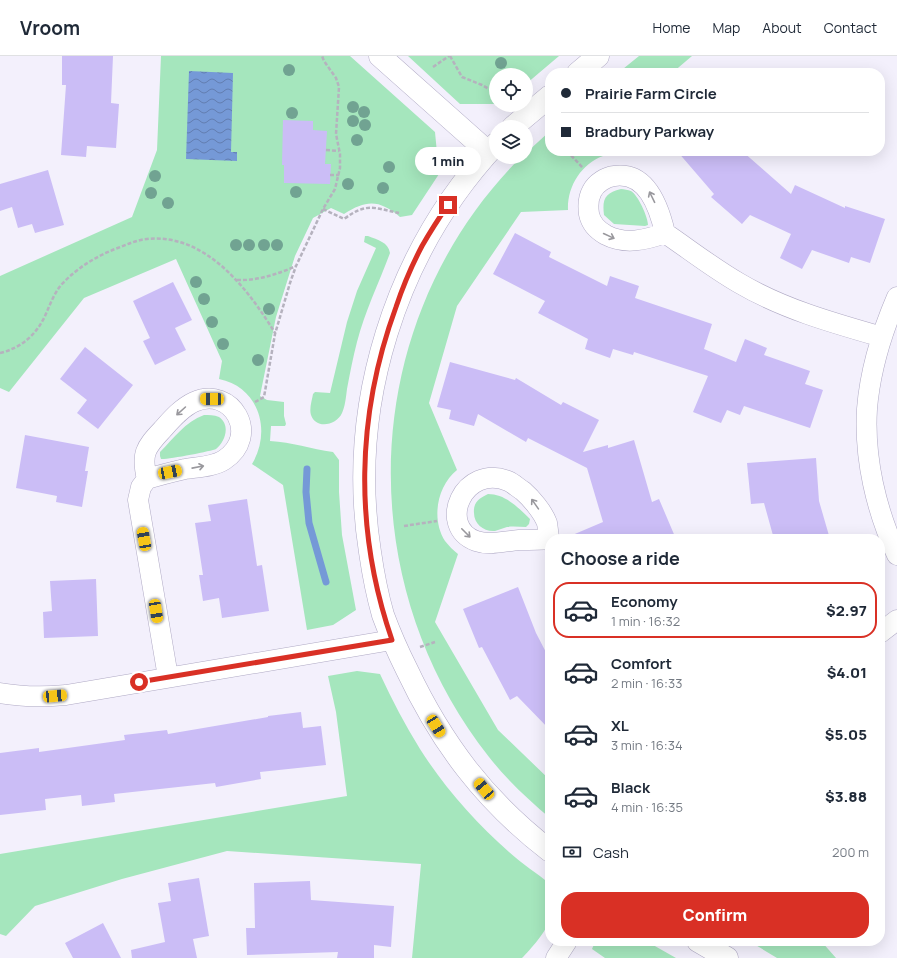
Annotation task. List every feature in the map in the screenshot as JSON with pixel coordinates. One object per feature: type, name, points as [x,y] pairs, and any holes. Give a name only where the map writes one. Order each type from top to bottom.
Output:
[{"type":"street","points":[[380,56],[489,146]]},
{"type":"street","points":[[584,68],[598,56]]},
{"type":"street","points":[[521,120],[545,100]]},
{"type":"street","points":[[489,152],[448,205],[422,246],[392,319],[375,377],[368,418],[365,465],[365,512],[368,539],[383,613],[392,640],[429,714],[444,738],[493,800],[507,815],[545,847]]},
{"type":"street","points":[[665,233],[724,274],[758,294],[816,317],[882,337]]},
{"type":"street","points":[[897,297],[882,337],[870,388],[867,409],[870,463],[878,502],[897,555]]},
{"type":"street","points":[[147,479],[144,466],[145,452],[149,444],[184,408],[203,399],[222,401],[231,407],[237,415],[242,428],[241,438],[237,446],[224,460],[215,464],[170,472],[147,479],[141,488],[138,500],[168,677]]},
{"type":"street","points":[[545,540],[520,540],[488,544],[476,541],[466,535],[457,520],[458,507],[462,494],[470,485],[482,480],[492,478],[507,481],[530,497],[546,522],[549,534]]},
{"type":"street","points":[[885,629],[897,620]]},
{"type":"street","points":[[0,693],[44,697],[66,695],[392,640]]},
{"type":"street","points":[[556,958],[564,946]]},
{"type":"street","points":[[707,946],[727,958]]},
{"type":"path","points":[[251,404],[264,397],[275,334],[296,266],[323,209],[335,189],[339,175],[341,161],[336,134],[339,87],[336,78],[324,62],[322,56]]},
{"type":"path","points":[[433,67],[449,56],[462,77],[489,89]]},
{"type":"path","points":[[326,150],[339,151]]},
{"type":"path","points":[[572,156],[586,171]]},
{"type":"path","points":[[330,175],[339,175]]},
{"type":"path","points":[[323,209],[344,219],[357,210],[370,207],[382,208],[399,213]]},
{"type":"path","points":[[0,353],[19,346],[34,334],[40,327],[56,293],[62,284],[76,270],[96,258],[134,242],[159,239],[180,243],[202,253],[220,266],[237,280],[259,308],[275,334]]},
{"type":"path","points":[[237,280],[248,280],[284,272],[296,266]]},
{"type":"path","points":[[404,526],[440,521]]},
{"type":"green space","points":[[161,56],[350,56],[435,132],[439,174],[412,215],[400,217],[386,207],[367,204],[352,209],[344,214],[331,208],[313,218],[295,256],[276,317],[260,396],[267,400],[284,402],[284,416],[286,424],[285,426],[271,426],[270,441],[333,452],[339,460],[339,492],[342,535],[356,610],[333,625],[307,630],[283,485],[252,464],[258,451],[261,438],[261,425],[258,412],[244,391],[233,384],[219,379],[222,361],[176,259],[84,298],[9,392],[0,388],[0,276],[132,217],[157,150]]},
{"type":"green space","points":[[408,56],[559,56],[533,78],[533,68],[489,68],[489,104],[460,104]]},
{"type":"green space","points":[[639,56],[692,56],[678,68],[624,68]]},
{"type":"green space","points":[[545,136],[545,156],[604,156],[588,165],[577,177],[570,193],[568,210],[521,212],[457,306],[429,403],[457,470],[445,485],[438,503],[438,523],[441,532],[445,541],[458,554],[435,622],[498,730],[545,775],[545,814],[503,774],[489,757],[443,686],[412,611],[394,531],[391,451],[403,371],[428,294],[467,222],[515,164],[533,164],[533,147]]},
{"type":"green space","points":[[621,189],[631,191],[637,197],[648,221],[648,225],[614,224],[604,215],[604,201],[611,192]]},
{"type":"green space","points":[[365,236],[385,244],[390,253],[360,331],[343,411],[336,420],[331,423],[317,423],[310,413],[313,394],[315,392],[330,393],[347,322],[357,291],[376,248],[364,242]]},
{"type":"green space","points":[[204,415],[219,417],[225,424],[226,429],[224,438],[219,446],[216,449],[206,452],[161,459],[160,452],[175,436],[185,426]]},
{"type":"green space","points":[[488,494],[500,496],[511,502],[530,519],[529,524],[526,527],[507,527],[495,531],[484,529],[478,524],[474,517],[474,506],[479,499]]},
{"type":"green space","points":[[357,671],[380,674],[414,740],[450,791],[497,841],[519,861],[545,880],[545,929],[538,940],[522,958],[412,958],[421,864],[227,851],[122,879],[35,906],[6,936],[0,934],[0,854],[347,796],[336,712],[328,676]]},
{"type":"green space","points":[[593,946],[655,946],[676,958],[605,958],[592,949]]},
{"type":"green space","points":[[757,946],[825,946],[836,958],[777,958]]},
{"type":"water","points":[[189,71],[233,73],[231,152],[237,152],[237,161],[186,159]]},
{"type":"building","points":[[62,56],[113,56],[111,103],[119,104],[116,148],[87,146],[86,157],[61,155],[66,85],[62,85]]},
{"type":"building","points":[[283,120],[313,121],[313,130],[327,131],[325,164],[331,164],[330,184],[284,183],[284,165],[282,165]]},
{"type":"building","points":[[681,156],[748,156],[791,194],[795,185],[845,208],[845,206],[885,219],[870,263],[851,257],[849,263],[812,250],[802,269],[780,258],[791,234],[750,215],[742,224],[711,197],[714,194]]},
{"type":"building","points":[[48,170],[64,225],[35,233],[32,224],[18,228],[12,207],[0,211],[0,184]]},
{"type":"building","points":[[515,233],[551,252],[549,257],[607,286],[610,276],[639,286],[635,298],[712,324],[704,349],[736,362],[745,339],[767,348],[764,355],[810,371],[805,384],[823,390],[810,428],[744,406],[740,415],[727,410],[721,423],[693,412],[708,376],[634,352],[633,355],[613,349],[610,358],[585,349],[588,339],[538,313],[545,301],[493,274]]},
{"type":"building","points":[[173,282],[192,320],[175,328],[186,350],[155,365],[143,341],[150,338],[133,301]]},
{"type":"building","points":[[85,347],[133,385],[98,429],[77,413],[87,400],[60,379]]},
{"type":"building","points":[[450,362],[515,380],[516,378],[561,405],[563,402],[599,420],[583,452],[608,445],[608,448],[634,440],[652,502],[659,499],[674,534],[575,534],[603,522],[587,468],[528,438],[526,442],[478,414],[474,426],[449,419],[451,410],[437,407]]},
{"type":"building","points":[[25,435],[89,447],[85,471],[88,471],[82,507],[56,502],[57,496],[16,488]]},
{"type":"building","points":[[816,458],[819,501],[829,534],[773,534],[764,503],[751,504],[747,463]]},
{"type":"building","points":[[247,499],[257,566],[262,565],[269,611],[222,618],[219,598],[203,601],[199,575],[203,575],[195,523],[211,521],[208,505]]},
{"type":"building","points":[[96,579],[98,636],[44,638],[43,612],[52,611],[50,581]]},
{"type":"building","points":[[518,587],[536,633],[545,650],[545,725],[517,696],[510,700],[482,647],[479,648],[463,609]]},
{"type":"building","points":[[301,712],[303,728],[321,726],[326,765],[260,772],[261,779],[216,787],[215,783],[114,794],[115,802],[82,806],[81,795],[45,799],[46,810],[0,815],[0,753],[39,748],[39,752],[125,740],[124,735],[167,730],[168,734],[268,716]]},
{"type":"building","points":[[199,878],[209,936],[193,939],[197,958],[132,958],[131,950],[165,942],[158,903],[171,901],[168,883]]},
{"type":"building","points":[[310,881],[311,900],[394,906],[391,947],[374,945],[374,958],[337,958],[338,952],[247,955],[246,928],[255,928],[254,883]]},
{"type":"building","points":[[103,923],[121,958],[73,958],[65,943]]},
{"type":"waterway","points":[[307,469],[306,492],[309,523],[326,582]]},
{"type":"route","points":[[139,682],[392,640],[377,589],[365,512],[365,465],[368,418],[380,355],[401,293],[422,246],[448,205]]}]
